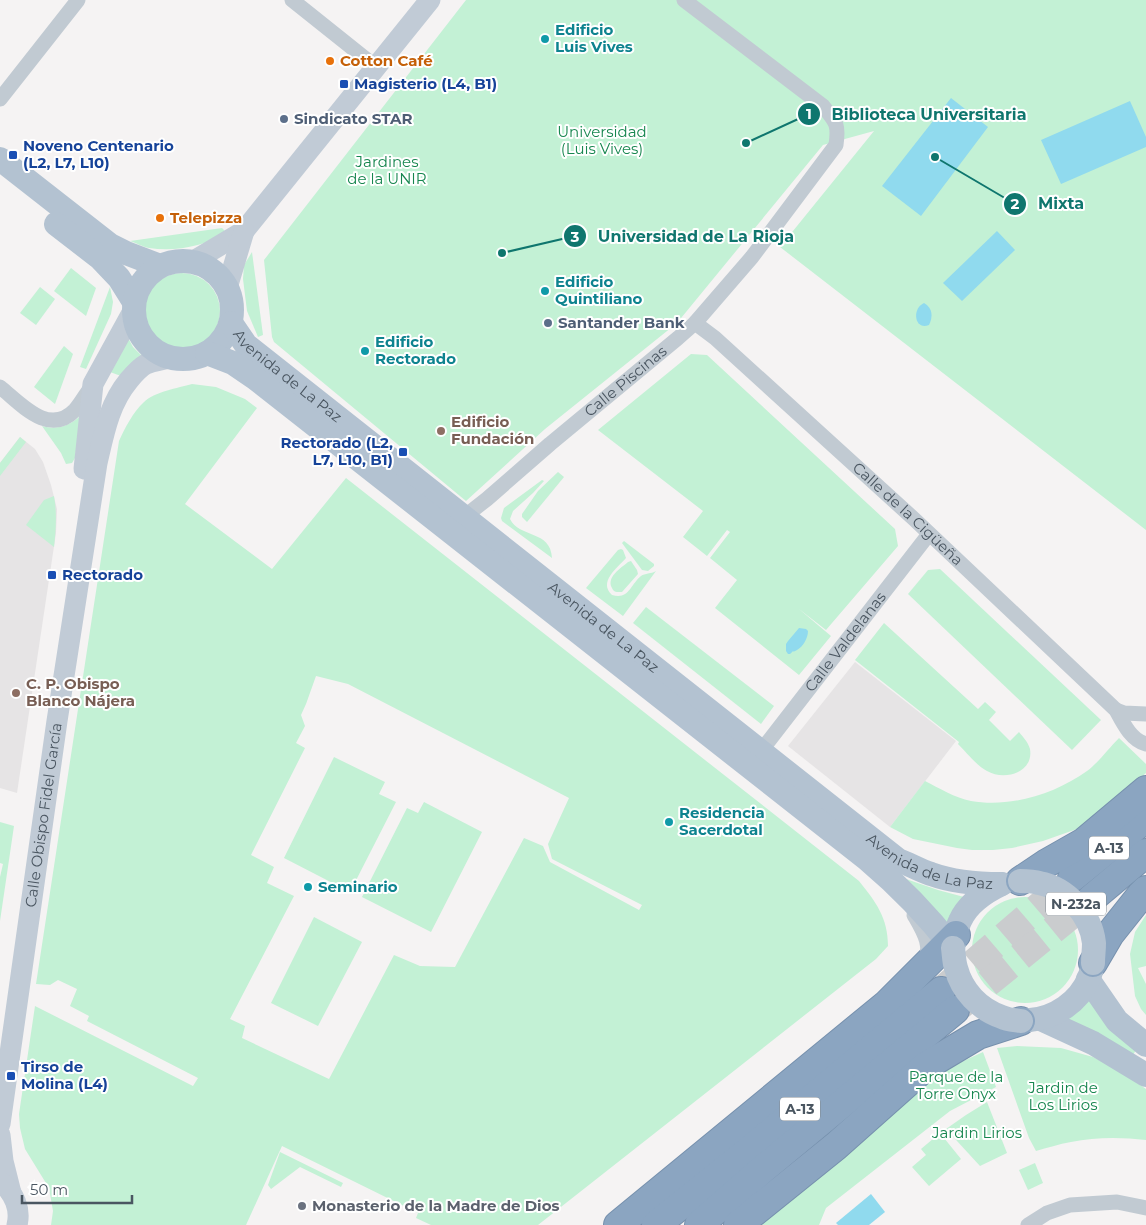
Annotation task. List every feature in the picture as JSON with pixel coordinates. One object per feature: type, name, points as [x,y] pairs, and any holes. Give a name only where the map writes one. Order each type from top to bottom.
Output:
[{"type":"highway","points":[[1011,882],[1084,842],[1146,790]]},
{"type":"highway","name":"A-13","points":[[1072,878],[1146,818]]},
{"type":"highway","name":"A-13","points":[[1091,899],[1146,853]]},
{"type":"highway","points":[[1091,971],[1110,934],[1146,890]]},
{"type":"highway","points":[[618,1225],[898,995],[953,942]]},
{"type":"highway","name":"A-13","points":[[656,1225],[948,1000],[699,1225]]},
{"type":"highway","points":[[738,1225],[836,1146],[926,1066],[978,1035],[1031,1020]]},
{"type":"highway","points":[[725,1225],[836,1146]]},
{"type":"highway","points":[[639,1225],[710,1150]]},
{"type":"main road","points":[[192,262],[244,231],[430,0]]},
{"type":"main road","points":[[0,159],[110,245],[160,266]]},
{"type":"main road","points":[[0,179],[100,258],[119,278],[133,306],[135,323],[140,335],[147,345],[157,353],[169,358],[192,359],[207,353],[219,343],[228,330],[230,323],[232,305],[227,288],[213,271],[203,265],[192,262],[171,262],[151,272],[142,281],[133,306],[94,384]]},
{"type":"main road","points":[[227,288],[244,231]]},
{"type":"main road","name":"Avenida de La Paz","points":[[230,323],[246,345],[898,860],[932,874],[975,884],[1011,882]]},
{"type":"main road","name":"Avenida de La Paz","points":[[207,353],[233,363],[250,374],[728,750],[890,879],[953,942]]},
{"type":"main road","name":"Calle Obispo Fidel García","points":[[0,1124],[97,463],[112,406],[118,395],[136,372],[146,364],[169,358]]},
{"type":"main road","name":"Calle Obispo Fidel García","points":[[0,1040],[66,600],[94,384]]},
{"type":"main road","points":[[1011,882],[984,892],[970,905],[960,921],[953,942],[955,967],[962,984],[972,999],[986,1010],[1003,1018],[1031,1020],[1093,1043],[1146,1075]]},
{"type":"main road","name":"N-232a","points":[[1011,882],[1041,883],[1060,891],[1076,904],[1088,922],[1094,942],[1091,971]]},
{"type":"main road","points":[[1031,1020],[1061,1011],[1077,997],[1091,971]]},
{"type":"main road","points":[[1091,971],[1117,1022],[1146,1045]]},
{"type":"main road","points":[[0,1135],[3,1161],[14,1207]]},
{"type":"street","points":[[0,99],[78,0]]},
{"type":"street","points":[[292,0],[376,67]]},
{"type":"street","name":"Calle Piscinas","points":[[464,517],[695,323],[752,257],[836,145],[838,130],[834,118],[823,106],[684,0]]},
{"type":"street","name":"Calle de la Cigüeña","points":[[695,323],[715,338],[929,534],[1116,710],[1127,729],[1141,743],[1146,744]]},
{"type":"street","points":[[0,387],[41,418],[50,421],[65,418],[75,410],[94,384]]},
{"type":"street","name":"Calle Valdelanas","points":[[761,751],[929,534]]},
{"type":"street","points":[[1116,710],[1124,713],[1146,714]]},
{"type":"street","name":"Avenida de La Paz","points":[[890,879],[924,932],[928,948],[926,959],[898,995]]},
{"type":"street","points":[[1028,1225],[1047,1213],[1070,1205],[1117,1202],[1146,1208]]},
{"type":"shaded area","name":"C. P. Obispo Blanco Nájera","points":[[20,437],[35,449],[43,462],[57,509],[56,533],[17,793],[0,788],[0,463]]},
{"type":"shaded area","points":[[855,662],[956,741],[890,827],[788,746]]},
{"type":"green space","points":[[466,0],[1146,0],[1146,530],[780,247],[874,131],[823,145],[677,323],[545,429],[466,501],[274,342],[264,260]]},
{"type":"green space","points":[[222,228],[227,233],[190,247],[149,248],[130,241]]},
{"type":"green space","points":[[252,252],[263,335],[258,337],[247,311],[243,279],[244,265]]},
{"type":"green space","points":[[71,268],[96,288],[86,316],[54,291]]},
{"type":"green space","points":[[182,273],[196,276],[209,284],[217,297],[220,311],[217,325],[209,338],[196,346],[182,349],[168,346],[155,338],[147,325],[144,311],[147,297],[155,284],[168,276]]},
{"type":"green space","points":[[40,287],[55,299],[36,325],[20,313]]},
{"type":"green space","points":[[110,287],[113,302],[111,314],[86,369],[80,367]]},
{"type":"green space","points":[[127,336],[133,347],[144,358],[121,376],[110,372]]},
{"type":"green space","points":[[64,346],[73,354],[55,404],[34,387]]},
{"type":"green space","points":[[691,354],[707,355],[895,529],[898,546],[826,630],[799,609],[831,636],[799,675],[715,608],[737,580],[710,558],[730,532],[727,530],[707,556],[683,537],[703,511],[598,430]]},
{"type":"green space","points":[[192,384],[216,387],[245,399],[257,408],[185,504],[272,569],[346,478],[859,881],[880,911],[886,927],[888,946],[876,959],[538,1225],[431,1225],[416,1218],[418,1213],[282,1146],[246,1225],[51,1225],[53,1211],[49,1188],[25,1149],[20,1128],[19,1114],[35,1006],[193,1086],[198,1078],[87,1021],[89,1016],[70,1006],[77,989],[58,980],[50,985],[36,984],[119,441],[133,415],[144,402],[160,393]],"holes":[[[316,676],[348,684],[569,798],[548,844],[552,859],[642,905],[639,910],[550,862],[543,846],[524,838],[455,967],[420,966],[394,955],[329,1079],[242,1038],[245,1026],[230,1019],[294,896],[267,883],[274,867],[251,855],[305,748],[296,743],[305,726],[301,715]]]},
{"type":"green space","points":[[81,415],[75,458],[72,463],[66,464],[61,453],[42,426],[53,428],[63,426],[73,422]]},
{"type":"green space","points":[[20,437],[26,442],[0,476],[0,463]]},
{"type":"green space","points":[[558,472],[564,477],[527,522],[522,517],[522,514],[538,491]]},
{"type":"green space","points":[[542,480],[544,481],[533,493],[513,511],[510,519],[520,529],[541,538],[550,549],[552,558],[502,521],[501,518],[504,508]]},
{"type":"green space","points":[[54,496],[56,521],[54,547],[26,525],[44,500]]},
{"type":"green space","points":[[624,541],[654,564],[654,566],[648,571],[642,570],[622,543]]},
{"type":"green space","points":[[621,549],[626,558],[610,575],[607,585],[612,595],[626,594],[641,576],[656,571],[623,616],[586,588],[618,550]]},
{"type":"green space","points":[[631,561],[638,574],[622,592],[613,590],[611,580],[615,573]]},
{"type":"green space","points":[[940,569],[1101,720],[1072,750],[908,594],[928,570]]},
{"type":"green space","points":[[646,607],[774,706],[761,724],[633,623]]},
{"type":"green space","points":[[884,623],[978,709],[985,702],[996,712],[989,720],[1010,741],[1019,732],[1030,749],[1030,757],[1023,769],[1009,775],[1001,775],[983,769],[958,744],[959,742],[855,660]]},
{"type":"green space","points":[[1119,738],[1146,764],[1146,773],[1097,817],[1077,829],[1043,841],[1012,848],[972,850],[913,839],[890,827],[925,781],[965,800],[986,803],[1016,801],[1047,792],[1074,779],[1091,768]]},
{"type":"green space","points":[[334,757],[385,782],[379,794],[396,802],[350,892],[284,858]]},
{"type":"green space","points":[[424,802],[482,832],[431,932],[362,897],[407,808],[418,813]]},
{"type":"green space","points":[[0,822],[14,826],[0,921],[0,877],[3,864],[0,863]]},
{"type":"green space","points":[[906,879],[964,897],[947,924]]},
{"type":"green space","points":[[1025,897],[1045,901],[1063,912],[1074,930],[1078,950],[1074,970],[1063,988],[1045,999],[1025,1003],[1005,999],[987,988],[976,970],[972,950],[976,930],[987,912],[1005,901]]},
{"type":"green space","points":[[1146,915],[1146,966],[1138,968],[1146,984],[1146,1015],[1135,996],[1130,954],[1135,932]]},
{"type":"green space","points":[[314,917],[362,942],[318,1026],[271,1003]]},
{"type":"green space","points":[[1088,999],[1136,1050],[1133,1055],[1065,1019]]},
{"type":"green space","name":"Jardin de Los Lirios","points":[[1017,1046],[1061,1048],[1093,1057],[1119,1070],[1146,1089],[1146,1140],[1118,1138],[1089,1139],[1036,1151],[1029,1138],[997,1048]]},
{"type":"green space","name":"Parque de la Torre Onyx","points":[[983,1052],[996,1087],[950,1111],[826,1208],[819,1225],[754,1225],[928,1081],[946,1069]]},
{"type":"green space","name":"Jardin Lirios","points":[[987,1102],[1007,1153],[980,1166],[946,1129]]},
{"type":"green space","points":[[940,1133],[961,1159],[929,1186],[912,1167],[926,1155],[921,1149]]},
{"type":"green space","points":[[280,1152],[343,1183],[341,1187],[300,1167],[271,1189],[268,1185]]},
{"type":"green space","points":[[1035,1163],[1043,1183],[1028,1190],[1019,1170]]},
{"type":"water","points":[[951,98],[988,127],[921,216],[882,186]]},
{"type":"water","points":[[1130,101],[1146,137],[1146,147],[1061,184],[1041,140]]},
{"type":"water","points":[[997,231],[1015,250],[962,301],[943,283]]},
{"type":"water","points":[[924,303],[931,310],[932,316],[929,325],[924,326],[918,322],[916,314],[917,310]]},
{"type":"water","points":[[799,628],[808,631],[806,639],[799,649],[788,654],[786,644]]},
{"type":"water","points":[[871,1194],[885,1212],[869,1225],[838,1225],[836,1223]]},
{"type":"tunnel","points":[[941,991],[1072,878]]},
{"type":"tunnel","points":[[955,1010],[1091,899]]},
{"type":"place","name":"Edificio Luis Vives","points":[[545,39]]},
{"type":"place","name":"Cotton Café","points":[[330,61]]},
{"type":"place","name":"Magisterio (L4, B1)","points":[[344,84]]},
{"type":"place","name":"Sindicato STAR","points":[[284,119]]},
{"type":"place","name":"Biblioteca Universitaria","points":[[746,143]]},
{"type":"place","name":"Noveno Centenario (L2, L7, L10)","points":[[13,155]]},
{"type":"place","name":"Mixta","points":[[935,157]]},
{"type":"place","name":"Telepizza","points":[[160,218]]},
{"type":"place","name":"Universidad de La Rioja","points":[[502,253]]},
{"type":"place","name":"Edificio Quintiliano","points":[[545,291]]},
{"type":"place","name":"Santander Bank","points":[[548,323]]},
{"type":"place","name":"Edificio Rectorado","points":[[365,351]]},
{"type":"place","name":"Edificio Fundación","points":[[441,431]]},
{"type":"place","name":"Rectorado (L2, L7, L10, B1)","points":[[403,452]]},
{"type":"place","name":"Rectorado","points":[[52,575]]},
{"type":"place","name":"C. P. Obispo Blanco Nájera","points":[[16,693]]},
{"type":"place","name":"Residencia Sacerdotal","points":[[669,822]]},
{"type":"place","name":"Seminario","points":[[308,887]]},
{"type":"place","name":"Tirso de Molina (L4)","points":[[11,1076]]},
{"type":"place","name":"Monasterio de la Madre de Dios","points":[[302,1206]]},
{"type":"park label","name":"Universidad (Luis Vives)","points":[[602,140]]},
{"type":"park label","name":"Jardines de la UNIR","points":[[387,170]]}]
